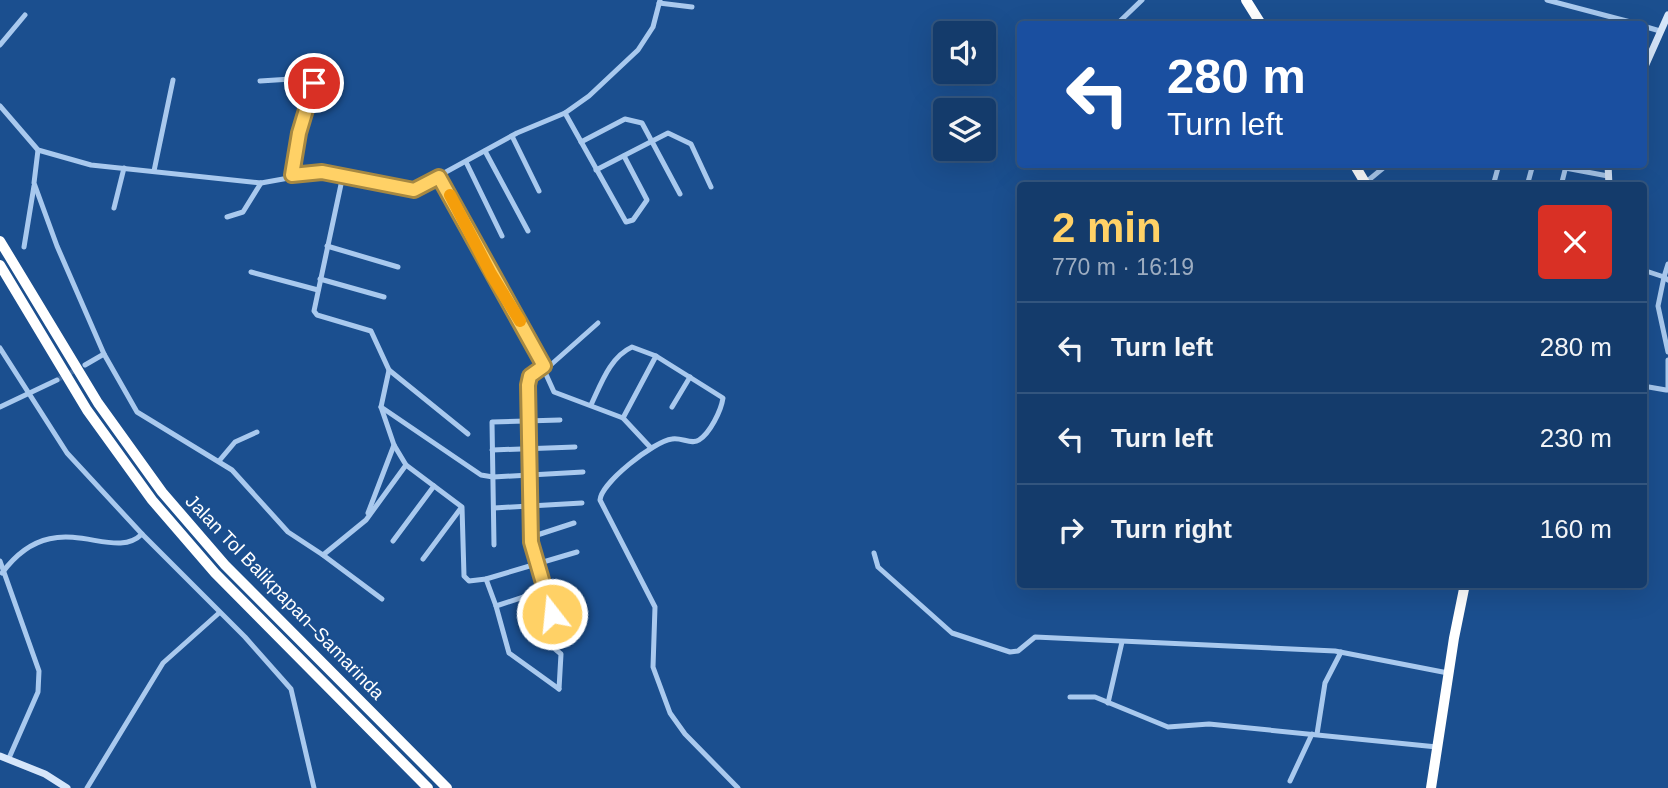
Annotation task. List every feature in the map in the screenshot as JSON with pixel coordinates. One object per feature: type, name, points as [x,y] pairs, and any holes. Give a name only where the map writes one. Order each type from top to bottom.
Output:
[{"type":"highway","points":[[1246,0],[1259,21]]},
{"type":"highway","name":"Jalan Tol Balikpapan–Samarinda","points":[[0,241],[98,403],[162,492],[225,565],[447,788]]},
{"type":"highway","name":"Jalan Tol Balikpapan–Samarinda","points":[[0,265],[87,410],[152,500],[215,573],[428,788]]},
{"type":"highway","points":[[1432,788],[1448,673],[1464,588]]},
{"type":"street","points":[[1120,21],[1142,0]]},
{"type":"street","points":[[1547,0],[1626,21]]},
{"type":"street","points":[[0,106],[38,150],[91,165],[261,183],[292,175],[322,172],[414,190],[512,136],[565,113],[610,78],[638,50],[653,27],[660,1],[692,7]]},
{"type":"street","points":[[0,46],[25,15]]},
{"type":"street","points":[[1647,56],[1668,15]]},
{"type":"street","points":[[1647,27],[1660,31]]},
{"type":"street","points":[[260,81],[307,78],[313,81],[292,175]]},
{"type":"street","points":[[153,171],[173,80]]},
{"type":"street","points":[[565,113],[621,218],[629,222],[647,200],[624,156]]},
{"type":"street","points":[[581,142],[625,119],[642,123],[680,194]]},
{"type":"street","points":[[596,170],[668,133],[688,141],[711,187]]},
{"type":"street","points":[[512,136],[539,191]]},
{"type":"street","points":[[24,247],[38,150]]},
{"type":"street","points":[[485,151],[528,230]]},
{"type":"street","points":[[466,162],[502,236]]},
{"type":"street","points":[[114,208],[124,168]]},
{"type":"street","points":[[1368,182],[1384,168]]},
{"type":"street","points":[[1560,168],[1608,176]]},
{"type":"street","points":[[1581,172],[1582,168]]},
{"type":"street","points":[[1608,168],[1609,182]]},
{"type":"street","points":[[1562,182],[1565,170]]},
{"type":"street","points":[[343,175],[315,314],[370,329],[388,370],[468,434]]},
{"type":"street","points":[[439,177],[545,368],[551,387],[559,396],[623,418],[651,448]]},
{"type":"street","points":[[34,183],[57,246],[104,354],[141,415],[232,470],[288,532],[382,599]]},
{"type":"street","points":[[227,217],[243,212],[261,183]]},
{"type":"street","points":[[327,246],[398,267]]},
{"type":"street","points":[[1668,264],[1658,306],[1668,352]]},
{"type":"street","points":[[251,272],[318,290]]},
{"type":"street","points":[[1647,272],[1666,279]]},
{"type":"street","points":[[320,279],[384,297]]},
{"type":"street","points":[[568,626],[552,614],[531,537],[529,378],[545,368],[598,323]]},
{"type":"street","points":[[591,405],[611,366],[623,351],[632,347],[656,356],[721,395],[721,407],[706,433],[697,442],[672,439],[651,448],[605,486],[600,500],[655,607],[653,667],[670,713],[685,734],[738,788]]},
{"type":"street","points":[[0,348],[31,392],[67,453],[142,534],[245,637],[291,689],[314,788]]},
{"type":"street","points":[[85,365],[104,354]]},
{"type":"street","points":[[623,418],[656,356]]},
{"type":"street","points":[[1647,387],[1667,390],[1668,360]]},
{"type":"street","points":[[388,370],[380,407],[394,445],[406,465],[462,507]]},
{"type":"street","points":[[671,407],[690,377]]},
{"type":"street","points":[[0,407],[57,380]]},
{"type":"street","points":[[380,407],[476,473],[493,477],[583,472]]},
{"type":"street","points":[[494,545],[492,422],[560,420]]},
{"type":"street","points":[[219,461],[235,442],[257,432]]},
{"type":"street","points":[[366,520],[394,445]]},
{"type":"street","points":[[492,450],[575,447]]},
{"type":"street","points":[[323,555],[366,520],[406,465]]},
{"type":"street","points":[[393,541],[434,486]]},
{"type":"street","points":[[494,508],[582,503]]},
{"type":"street","points":[[424,559],[462,507]]},
{"type":"street","points":[[462,507],[464,576],[469,581],[486,579],[577,552]]},
{"type":"street","points":[[531,537],[574,523]]},
{"type":"street","points":[[2,573],[28,545],[45,539],[90,538],[115,544],[142,534]]},
{"type":"street","points":[[874,554],[878,567],[912,601],[952,633],[1010,652],[1018,650],[1035,637],[1122,642],[1195,642],[1300,652],[1341,652],[1448,673]]},
{"type":"street","points":[[0,561],[2,573],[39,671],[38,692],[9,758]]},
{"type":"street","points":[[486,579],[509,653],[559,689],[561,654],[537,634],[523,597]]},
{"type":"street","points":[[496,606],[561,584]]},
{"type":"street","points":[[87,788],[163,663],[219,613]]},
{"type":"street","points":[[1108,703],[1122,642]]},
{"type":"street","points":[[1290,781],[1315,734],[1325,683],[1341,652]]},
{"type":"street","points":[[1070,697],[1095,697],[1162,726],[1209,724],[1437,747]]},
{"type":"street","points":[[0,756],[67,788]]},
{"type":"tunnel","points":[[57,380],[85,365]]},
{"type":"slow traffic","points":[[450,195],[491,274],[520,321]]},
{"type":"route","points":[[314,83],[299,133],[292,175],[322,172],[409,190],[417,189],[439,177],[544,366],[530,376],[528,385],[531,537],[532,549],[552,614]]}]
